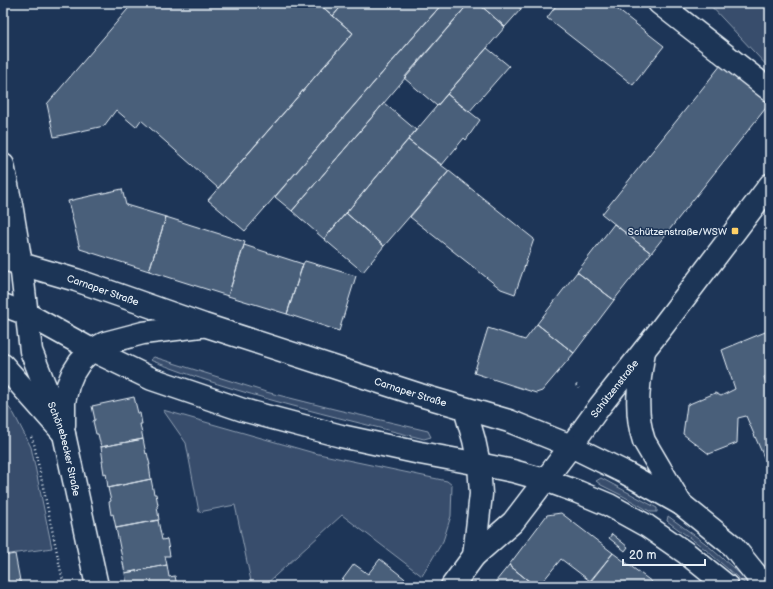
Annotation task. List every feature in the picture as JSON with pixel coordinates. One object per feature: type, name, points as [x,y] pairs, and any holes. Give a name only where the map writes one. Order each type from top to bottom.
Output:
[{"type":"main road","points":[[659,3],[770,90]]},
{"type":"main road","name":"Schönebecker Straße","points":[[3,165],[12,210],[12,261],[27,314],[31,351],[64,434],[97,586]]},
{"type":"main road","name":"Schützenstraße","points":[[452,586],[474,556],[513,522],[770,185]]},
{"type":"main road","name":"Carnaper Straße","points":[[12,261],[76,280],[204,325],[465,409],[509,421],[571,446],[622,471],[681,504],[733,546],[764,586]]},
{"type":"main road","points":[[3,304],[27,314],[92,350],[152,379],[243,410],[341,436],[513,471],[545,480],[609,504],[647,526],[686,553],[727,586]]},
{"type":"main road","points":[[64,434],[64,402],[68,385],[80,362],[92,350],[105,343],[129,336],[204,325]]},
{"type":"main road","points":[[644,350],[639,384],[639,423],[641,432],[644,441],[681,504]]},
{"type":"main road","points":[[3,365],[64,434]]},
{"type":"main road","points":[[465,409],[479,464],[481,494],[474,556]]},
{"type":"path","points":[[576,385],[580,388]]},
{"type":"path","points":[[29,432],[34,444],[64,586]]},
{"type":"shaded area","points":[[708,3],[770,3],[770,69]]},
{"type":"shaded area","points":[[154,357],[266,392],[428,431],[431,437],[424,439],[320,413],[217,384],[150,360]]},
{"type":"shaded area","points":[[3,400],[14,414],[31,447],[52,548],[3,555]]},
{"type":"shaded area","points":[[163,410],[314,453],[447,481],[452,485],[451,516],[443,541],[422,576],[342,515],[264,586],[252,586],[235,505],[199,512],[186,443]]},
{"type":"shaded area","points":[[601,478],[657,508],[657,512],[651,512],[601,485],[596,481]]},
{"type":"shaded area","points":[[668,516],[705,543],[748,581],[745,584],[705,549],[667,521]]},
{"type":"building","points":[[133,3],[318,3],[353,33],[218,188],[141,120],[136,127],[116,110],[104,126],[54,137],[47,104]]},
{"type":"building","points":[[318,3],[344,3],[333,16]]},
{"type":"building","points":[[344,3],[442,4],[245,231],[208,200],[353,33],[333,16]]},
{"type":"building","points":[[440,3],[469,3],[292,211],[275,197],[442,4]]},
{"type":"building","points":[[469,3],[478,3],[505,27],[437,106],[404,78]]},
{"type":"building","points":[[478,3],[514,3],[521,9],[505,27]]},
{"type":"building","points":[[558,3],[609,3],[664,46],[633,85],[547,18]]},
{"type":"building","points":[[487,48],[509,66],[469,112],[447,94]]},
{"type":"building","points":[[721,65],[769,104],[651,253],[602,214]]},
{"type":"building","points":[[447,94],[480,120],[466,140],[464,138],[442,165],[408,140]]},
{"type":"building","points":[[384,103],[416,130],[324,239],[292,211]]},
{"type":"building","points":[[408,140],[449,171],[384,246],[346,213]]},
{"type":"building","points":[[449,171],[534,239],[515,294],[501,289],[410,217]]},
{"type":"building","points":[[122,189],[126,205],[166,217],[149,271],[80,249],[68,201]]},
{"type":"building","points":[[346,213],[384,246],[363,272],[324,239]]},
{"type":"building","points":[[166,217],[245,242],[228,296],[149,271]]},
{"type":"building","points":[[614,224],[651,253],[614,300],[577,272]]},
{"type":"building","points":[[244,245],[303,264],[287,314],[228,296]]},
{"type":"building","points":[[305,261],[356,276],[339,331],[287,314]]},
{"type":"building","points":[[577,272],[614,300],[574,353],[537,324]]},
{"type":"building","points":[[537,324],[574,353],[542,391],[536,393],[474,373],[488,328],[525,340]]},
{"type":"building","points":[[770,330],[770,374],[764,377],[768,389],[770,388],[770,471],[746,416],[738,418],[737,443],[709,454],[683,434],[687,405],[715,393],[721,396],[735,389],[722,350]]},
{"type":"building","points":[[134,397],[138,413],[140,413],[142,424],[140,424],[143,439],[101,447],[93,421],[95,420],[92,406]]},
{"type":"building","points":[[143,439],[150,465],[151,479],[108,488],[106,473],[104,474],[101,447]]},
{"type":"building","points":[[151,479],[154,494],[156,494],[159,520],[116,528],[113,514],[111,515],[109,502],[111,501],[108,488]]},
{"type":"building","points":[[561,513],[613,553],[590,581],[561,559],[539,586],[535,586],[509,565],[547,515]]},
{"type":"building","points":[[158,520],[162,540],[167,539],[170,556],[165,556],[167,565],[125,573],[116,528]]},
{"type":"building","points":[[612,534],[628,547],[625,551],[609,538]]},
{"type":"building","points":[[613,553],[652,582],[649,586],[587,586]]},
{"type":"building","points":[[15,554],[21,586],[3,586],[3,556]]},
{"type":"building","points":[[380,559],[409,582],[409,586],[344,586],[340,583],[354,564],[368,574]]},
{"type":"building","points":[[167,565],[169,577],[175,576],[177,586],[127,586],[125,573]]},
{"type":"building","points":[[509,565],[535,586],[492,586]]},
{"type":"place","name":"Schützenstraße/WSW","points":[[735,231]]}]
